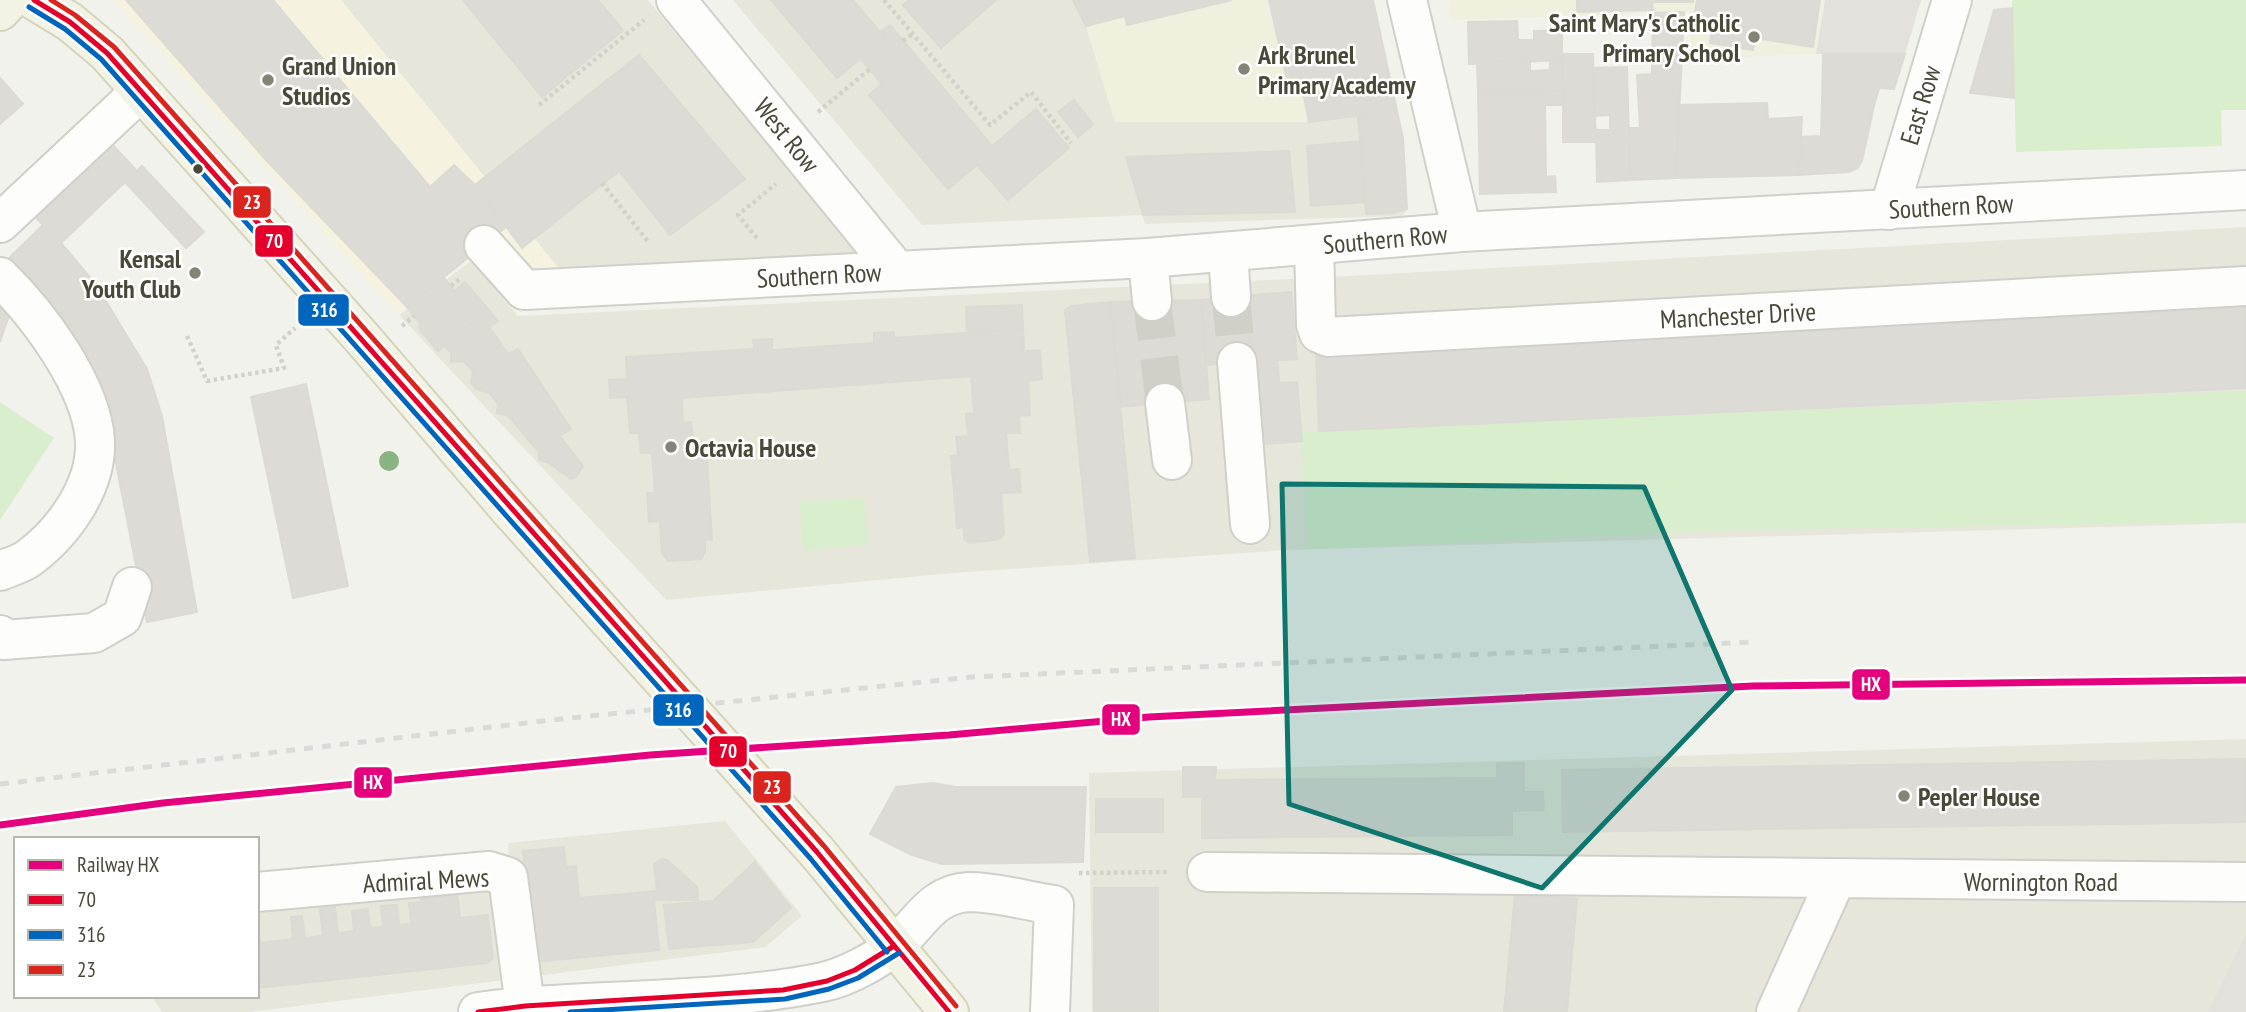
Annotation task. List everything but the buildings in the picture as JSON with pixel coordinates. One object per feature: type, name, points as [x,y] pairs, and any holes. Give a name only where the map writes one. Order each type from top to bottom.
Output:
[{"type":"main road","points":[[0,11],[10,0]]},
{"type":"main road","points":[[34,0],[70,22],[107,53],[817,852],[949,1012]]},
{"type":"street","points":[[1407,0],[1462,232]]},
{"type":"street","name":"East Row","points":[[1889,210],[1952,0]]},
{"type":"street","name":"West Row","points":[[662,9],[797,148],[897,271]]},
{"type":"street","points":[[0,223],[141,91]]},
{"type":"street","name":"Southern Row","points":[[484,245],[524,290],[1148,258],[1462,232],[2246,190]]},
{"type":"street","name":"Manchester Drive","points":[[1314,245],[1316,325],[1319,333],[1328,337],[2246,286]]},
{"type":"street","points":[[1228,252],[1231,297]]},
{"type":"street","points":[[1148,258],[1152,301]]},
{"type":"street","points":[[0,277],[22,298],[79,381],[95,440],[88,486],[62,527],[28,558],[0,571]]},
{"type":"street","points":[[1237,362],[1250,524]]},
{"type":"street","points":[[1165,403],[1172,460]]},
{"type":"street","points":[[0,635],[4,640],[94,633],[122,617],[132,587]]},
{"type":"street","name":"Admiral Mews","points":[[259,892],[489,871],[508,877],[525,1006]]},
{"type":"street","name":"Wornington Road","points":[[1208,872],[2246,882]]},
{"type":"street","points":[[1776,1012],[1836,879]]},
{"type":"street","points":[[478,1012],[525,1006],[783,990],[828,981],[855,970],[894,946],[927,908],[942,899],[969,892],[1054,905],[1050,1012]]},
{"type":"path","points":[[884,0],[990,125],[1031,92],[1071,143]]},
{"type":"path","points":[[539,106],[662,9]]},
{"type":"path","points":[[903,41],[913,33]]},
{"type":"path","points":[[786,276],[738,215],[870,69]]},
{"type":"path","points":[[602,183],[679,282]]},
{"type":"path","points":[[402,327],[414,316]]},
{"type":"path","points":[[187,336],[207,381],[284,368],[276,345],[295,328]]},
{"type":"path","points":[[1054,905],[1055,873],[1208,872]]},
{"type":"highlighted area","points":[[1282,484],[1644,487],[1732,690],[1542,888],[1289,804]]},
{"type":"shaded area","name":"Grand Union Studios","points":[[113,0],[341,0],[560,270],[529,270],[495,235],[399,315]]},
{"type":"shaded area","points":[[341,0],[648,0],[858,254],[560,270]]},
{"type":"shaded area","points":[[733,0],[1073,0],[1086,26],[1115,122],[1309,122],[1397,111],[1403,138],[1407,209],[1402,216],[1145,224],[1142,215],[922,225]]},
{"type":"shaded area","name":"Ark Brunel Primary Academy","points":[[1073,0],[1373,0],[1397,111],[1309,122],[1115,122],[1086,26]]},
{"type":"shaded area","name":"Saint Mary's Catholic Primary School","points":[[1448,0],[1825,0],[1816,54],[1690,59],[1689,12],[1452,20]]},
{"type":"shaded area","points":[[1825,0],[1921,0],[1905,54],[1816,54]]},
{"type":"shaded area","points":[[2246,227],[2246,523],[1286,550],[953,573],[666,600],[399,315],[471,261],[518,316],[1330,277]]},
{"type":"shaded area","points":[[2246,739],[2246,1012],[1092,1012],[1089,773]]},
{"type":"shaded area","points":[[725,821],[802,916],[765,947],[250,1012],[162,1012],[152,998],[259,998],[259,899],[509,870],[508,843]]},
{"type":"shaded area","points":[[2246,934],[2246,1012],[2208,1012]]},
{"type":"green space","points":[[2012,0],[2246,0],[2246,110],[2221,110],[2222,146],[2016,152]]},
{"type":"green space","points":[[2246,391],[2246,522],[1738,530],[1309,549],[1301,432]]},
{"type":"green space","points":[[0,402],[54,438],[0,520]]},
{"type":"green space","points":[[864,498],[867,545],[803,550],[800,502]]},
{"type":"tunnel","points":[[1231,297],[1237,362]]},
{"type":"tunnel","points":[[1152,301],[1165,403]]},
{"type":"railway","points":[[0,784],[561,719],[972,677],[1753,642]]},
{"type":"rail line","name":"HX","points":[[0,825],[163,803],[650,755],[949,735],[1149,717],[1753,686],[2246,680]]},
{"type":"transit line","name":"70","points":[[34,0],[70,22],[107,53],[817,852],[949,1012]]},
{"type":"transit line","name":"23","points":[[51,0],[75,15],[114,47],[824,846],[956,1006]]},
{"type":"transit line","name":"316","points":[[29,7],[65,29],[101,59],[810,858],[887,952]]},
{"type":"transit line","name":"70","points":[[478,1012],[525,1006],[783,990],[827,981],[855,970],[894,946]]},
{"type":"transit line","name":"316","points":[[570,1012],[785,999],[829,989],[858,978],[899,953]]},
{"type":"place","name":"Saint Mary's Catholic Primary School","points":[[1754,37]]},
{"type":"place","name":"Ark Brunel Primary Academy","points":[[1244,69]]},
{"type":"place","name":"Grand Union Studios","points":[[268,80]]},
{"type":"place","name":"Kensal Youth Club","points":[[195,273]]},
{"type":"place","name":"Octavia House","points":[[671,447]]},
{"type":"place","name":"Pepler House","points":[[1904,796]]}]
